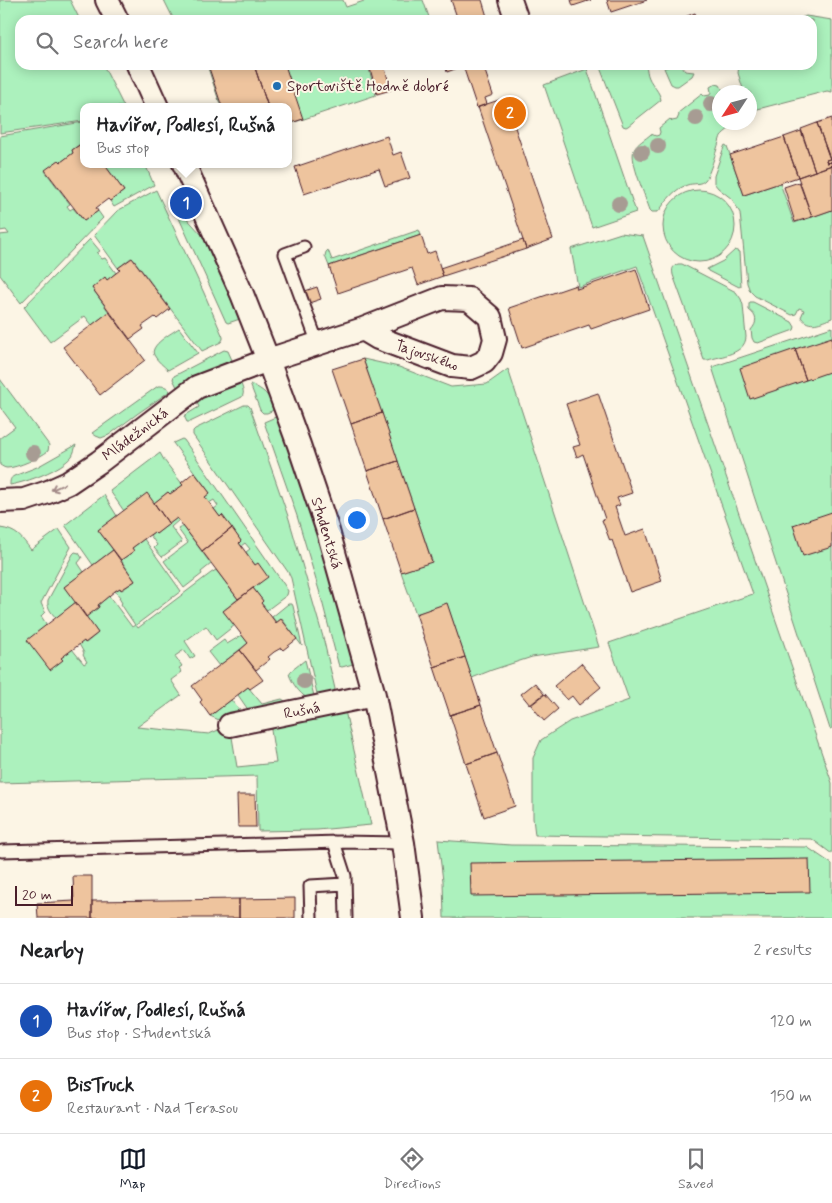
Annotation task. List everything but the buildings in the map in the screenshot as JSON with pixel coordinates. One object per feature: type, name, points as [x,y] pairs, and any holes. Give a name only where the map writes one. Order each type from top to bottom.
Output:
[{"type":"street","points":[[107,0],[114,15]]},
{"type":"street","points":[[510,0],[515,15]]},
{"type":"street","points":[[140,70],[155,103]]},
{"type":"street","name":"Studentská","points":[[186,168],[242,294],[268,360],[328,531],[374,695],[403,843],[413,918]]},
{"type":"street","name":"Tajovského","points":[[268,360],[363,329],[442,298],[469,298],[490,317],[495,339],[491,353],[484,362],[471,368],[452,366],[378,338],[363,329]]},
{"type":"street","name":"Mládežnická","points":[[0,501],[24,500],[68,483],[99,462],[197,387],[268,360]]},
{"type":"street","name":"Rušná","points":[[230,725],[374,695]]},
{"type":"lane","points":[[304,247],[285,254],[318,344]]},
{"type":"lane","points":[[2,851],[334,842],[403,843]]},
{"type":"lane","points":[[334,842],[342,879],[346,918]]},
{"type":"lane","points":[[311,918],[310,886],[342,879]]},
{"type":"green space","points":[[0,0],[70,0],[78,15],[15,15],[15,70],[106,70],[122,103],[80,103],[80,121],[0,133]]},
{"type":"green space","points":[[164,0],[343,0],[346,7],[367,0],[423,0],[428,15],[172,15]]},
{"type":"green space","points":[[817,18],[832,20],[832,92],[827,91],[757,109],[757,85],[742,85],[738,70],[817,70]]},
{"type":"green space","points":[[209,70],[369,70],[376,95],[292,123],[292,103],[220,103]]},
{"type":"green space","points":[[587,70],[636,212],[592,227],[544,85]]},
{"type":"green space","points":[[601,70],[647,70],[650,81],[661,100],[628,126],[623,126]]},
{"type":"green space","points":[[665,70],[694,72],[692,76],[678,86],[671,84]]},
{"type":"green space","points":[[712,86],[712,130],[728,130],[721,136],[707,177],[701,183],[687,185],[678,190],[659,211],[652,212],[636,170],[634,150],[639,143],[651,134],[659,135],[659,128],[670,119],[672,121],[677,120],[678,113],[702,94],[704,96],[710,95],[710,87]]},
{"type":"green space","points":[[80,123],[80,144],[72,150],[73,153],[61,162],[59,160],[45,171],[70,204],[67,206],[70,210],[73,208],[84,221],[98,211],[103,218],[21,303],[0,275],[0,235],[9,234],[6,230],[0,231],[0,136]]},
{"type":"green space","points":[[725,145],[727,146],[744,195],[780,183],[794,223],[832,210],[832,318],[811,324],[804,321],[801,317],[804,310],[799,308],[796,314],[792,315],[755,296],[750,291],[747,283],[740,213],[732,199],[714,183],[714,176]]},
{"type":"green space","points":[[107,168],[147,168],[154,185],[114,207],[110,201],[124,191]]},
{"type":"green space","points":[[156,190],[223,337],[221,342],[202,351],[134,260],[131,258],[118,268],[94,235],[117,211]]},
{"type":"green space","points":[[699,190],[713,193],[725,200],[732,212],[735,226],[732,240],[725,252],[713,259],[699,262],[685,259],[673,252],[666,240],[663,226],[666,212],[673,200],[685,193]]},
{"type":"green space","points":[[182,213],[202,235],[240,319],[226,322],[179,218]]},
{"type":"green space","points":[[419,230],[421,235],[329,266],[325,256],[328,250],[332,260]]},
{"type":"green space","points":[[621,233],[643,236],[832,783],[832,854],[812,839],[535,835],[533,818],[533,758],[541,740],[570,721],[629,700],[609,643],[753,594],[637,266],[578,287],[571,249]]},
{"type":"green space","points":[[90,239],[100,251],[97,253],[102,259],[105,258],[116,273],[107,280],[105,278],[92,288],[109,312],[92,325],[85,316],[50,342],[24,307]]},
{"type":"green space","points":[[735,250],[739,252],[741,286],[739,287],[707,269],[723,261]]},
{"type":"green space","points":[[678,264],[682,264],[736,292],[741,299],[746,337],[745,343],[737,351],[704,360],[673,275],[673,268]]},
{"type":"green space","points":[[750,302],[792,322],[795,327],[794,330],[758,343],[754,342],[751,330],[756,319],[749,310]]},
{"type":"green space","points":[[832,327],[832,728],[830,729],[712,367]]},
{"type":"green space","points":[[179,328],[198,353],[168,370],[157,359],[153,351],[158,343]]},
{"type":"green space","points":[[224,350],[228,351],[232,360],[177,387],[173,379],[174,376]]},
{"type":"green space","points":[[363,359],[399,367],[451,387],[487,384],[508,369],[599,647],[532,657],[472,678],[447,604],[416,614],[401,572],[432,561]]},
{"type":"green space","points":[[0,379],[49,445],[48,451],[40,456],[11,468],[0,465],[0,438],[15,427],[0,407]]},
{"type":"green space","points":[[241,383],[242,397],[187,422],[184,416],[199,407],[196,401],[231,385]]},
{"type":"green space","points":[[250,384],[266,393],[276,409],[263,413],[260,410]]},
{"type":"green space","points":[[158,386],[166,387],[170,391],[109,435],[101,438],[92,433]]},
{"type":"green space","points":[[244,405],[250,407],[289,519],[323,637],[335,689],[319,696],[291,578],[193,435],[195,429]]},
{"type":"green space","points":[[278,416],[328,566],[353,664],[339,666],[297,516],[264,422]]},
{"type":"green space","points":[[182,439],[288,591],[287,595],[267,610],[253,588],[255,565],[246,552],[250,549],[245,543],[241,546],[239,543],[241,541],[222,515],[220,517],[214,509],[218,506],[214,500],[209,503],[205,497],[210,493],[173,443]]},
{"type":"green space","points":[[76,445],[72,456],[52,471],[10,485],[10,480],[13,477],[37,467]]},
{"type":"green space","points":[[160,453],[183,485],[170,494],[168,492],[154,503],[124,511],[110,491]]},
{"type":"green space","points":[[104,495],[117,516],[98,530],[113,550],[93,565],[65,525]]},
{"type":"green space","points":[[177,518],[179,520],[171,527],[182,542],[162,557],[154,548],[157,545],[150,535],[154,532],[156,534]]},
{"type":"green space","points":[[183,526],[211,564],[184,588],[164,561],[188,543],[178,529]]},
{"type":"green space","points":[[0,528],[15,533],[22,538],[31,550],[59,529],[71,547],[41,603],[45,612],[41,616],[47,625],[28,640],[63,660],[61,658],[72,649],[84,664],[87,662],[79,644],[84,641],[86,643],[98,633],[86,617],[109,596],[132,627],[135,625],[115,591],[120,588],[122,590],[135,581],[121,560],[134,551],[132,548],[144,539],[181,591],[136,625],[138,628],[216,570],[238,599],[223,611],[235,625],[216,640],[206,626],[185,641],[195,656],[190,659],[184,650],[175,656],[182,666],[179,668],[182,672],[171,680],[181,695],[137,727],[209,734],[230,725],[237,767],[276,763],[269,717],[343,702],[371,825],[317,830],[258,831],[257,776],[0,783]]},
{"type":"green space","points":[[75,552],[79,553],[82,558],[78,563],[84,572],[64,587],[76,602],[56,618],[49,608],[48,600]]},
{"type":"green space","points":[[288,604],[293,606],[302,646],[282,619],[276,622],[272,617]]},
{"type":"green space","points":[[242,635],[248,643],[219,666],[208,652],[224,640],[227,644]]},
{"type":"green space","points":[[305,660],[314,696],[307,698],[296,688],[289,674]]},
{"type":"green space","points":[[248,687],[262,704],[282,699],[285,701],[284,704],[249,711],[238,695]]},
{"type":"green space","points":[[231,700],[241,712],[240,715],[219,720],[210,716]]},
{"type":"green space","points":[[438,840],[511,845],[807,847],[832,864],[832,918],[444,918],[443,881]]},
{"type":"place","name":"Sportoviště Hodně dobré","points":[[277,86]]},
{"type":"place","name":"BisTruck","points":[[510,113]]},
{"type":"place","name":"Havířov, Podlesí, Rušná","points":[[186,203]]}]
